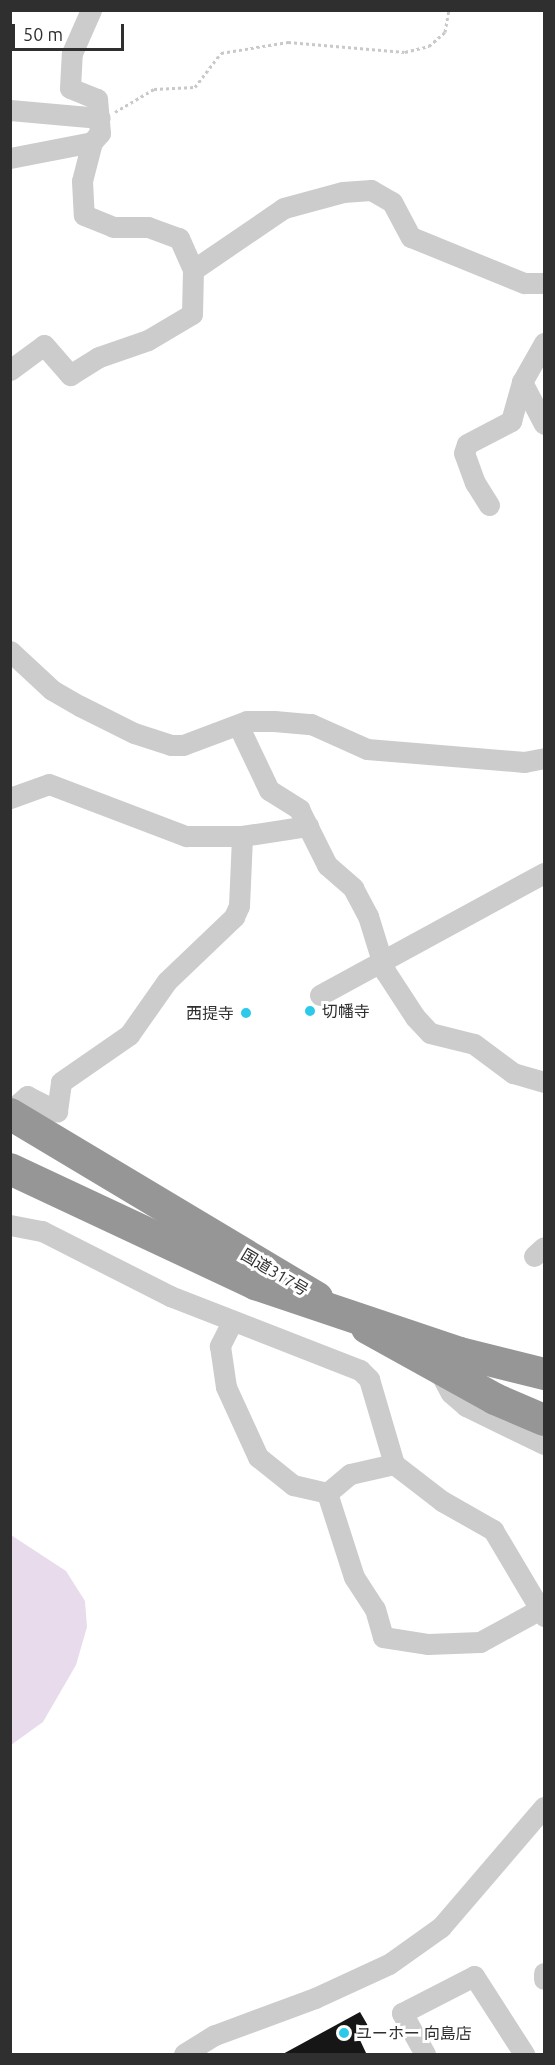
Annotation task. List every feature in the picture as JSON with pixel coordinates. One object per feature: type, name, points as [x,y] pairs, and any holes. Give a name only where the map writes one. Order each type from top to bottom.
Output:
[{"type":"highway","name":"国道317号","points":[[16,1107],[438,1369],[544,1420]]},
{"type":"highway","points":[[10,1169],[255,1284],[395,1333],[544,1374]]},
{"type":"street","points":[[10,370],[44,345],[70,375],[99,357],[148,340],[192,314],[193,270],[179,238],[148,227],[113,227],[84,215],[82,181],[93,142],[100,133],[100,118],[97,99],[70,88],[72,53],[91,10]]},
{"type":"street","points":[[10,110],[100,118]]},
{"type":"street","points":[[10,158],[93,142]]},
{"type":"street","points":[[193,270],[284,208],[313,196],[371,190],[392,202],[411,237],[524,283],[544,283]]},
{"type":"street","points":[[489,505],[464,453],[466,444],[511,421],[522,382],[544,343]]},
{"type":"street","points":[[522,382],[544,424]]},
{"type":"street","points":[[10,651],[52,690],[134,733],[183,745],[248,721],[310,724],[367,749],[524,762],[544,758]]},
{"type":"street","points":[[238,725],[269,790],[299,809],[327,865],[353,888],[382,962],[415,1017],[430,1033],[474,1044],[513,1073],[544,1082]]},
{"type":"street","points":[[10,798],[49,784],[186,836],[242,836],[308,826]]},
{"type":"street","points":[[16,1107],[57,1111],[61,1082],[129,1035],[167,981],[234,917],[239,906],[242,836]]},
{"type":"street","points":[[321,995],[544,873]]},
{"type":"street","points":[[10,1226],[42,1231],[232,1322],[360,1370],[369,1379],[394,1464],[442,1501],[493,1530],[507,1546],[543,1611],[480,1641],[418,1643],[383,1637],[375,1609],[354,1577],[327,1493]]},
{"type":"street","points":[[232,1322],[220,1346],[226,1387],[258,1457],[293,1485],[327,1493]]},
{"type":"street","points":[[438,1369],[451,1393],[466,1406],[544,1444]]},
{"type":"street","points":[[327,1493],[350,1474],[394,1464]]},
{"type":"street","points":[[184,2055],[215,2035],[315,1998],[389,1964],[441,1927],[544,1807]]},
{"type":"street","points":[[544,1972],[544,1979]]},
{"type":"street","points":[[426,2055],[402,2013],[474,1976],[524,2055]]},
{"type":"path","points":[[100,118],[154,89],[195,87],[221,53],[288,42],[405,52],[429,46],[445,32],[449,10]]},
{"type":"shaded area","points":[[11,1535],[66,1571],[85,1601],[87,1627],[76,1665],[43,1722],[11,1745]]},
{"type":"building","name":"ユーホー 向島店","points":[[360,2012],[371,2031],[359,2038],[367,2055],[281,2055]]},
{"type":"place","name":"切幡寺","points":[[310,1011]]},
{"type":"place","name":"西提寺","points":[[246,1013]]},
{"type":"place","name":"ユーホー 向島店","points":[[344,2033]]}]
